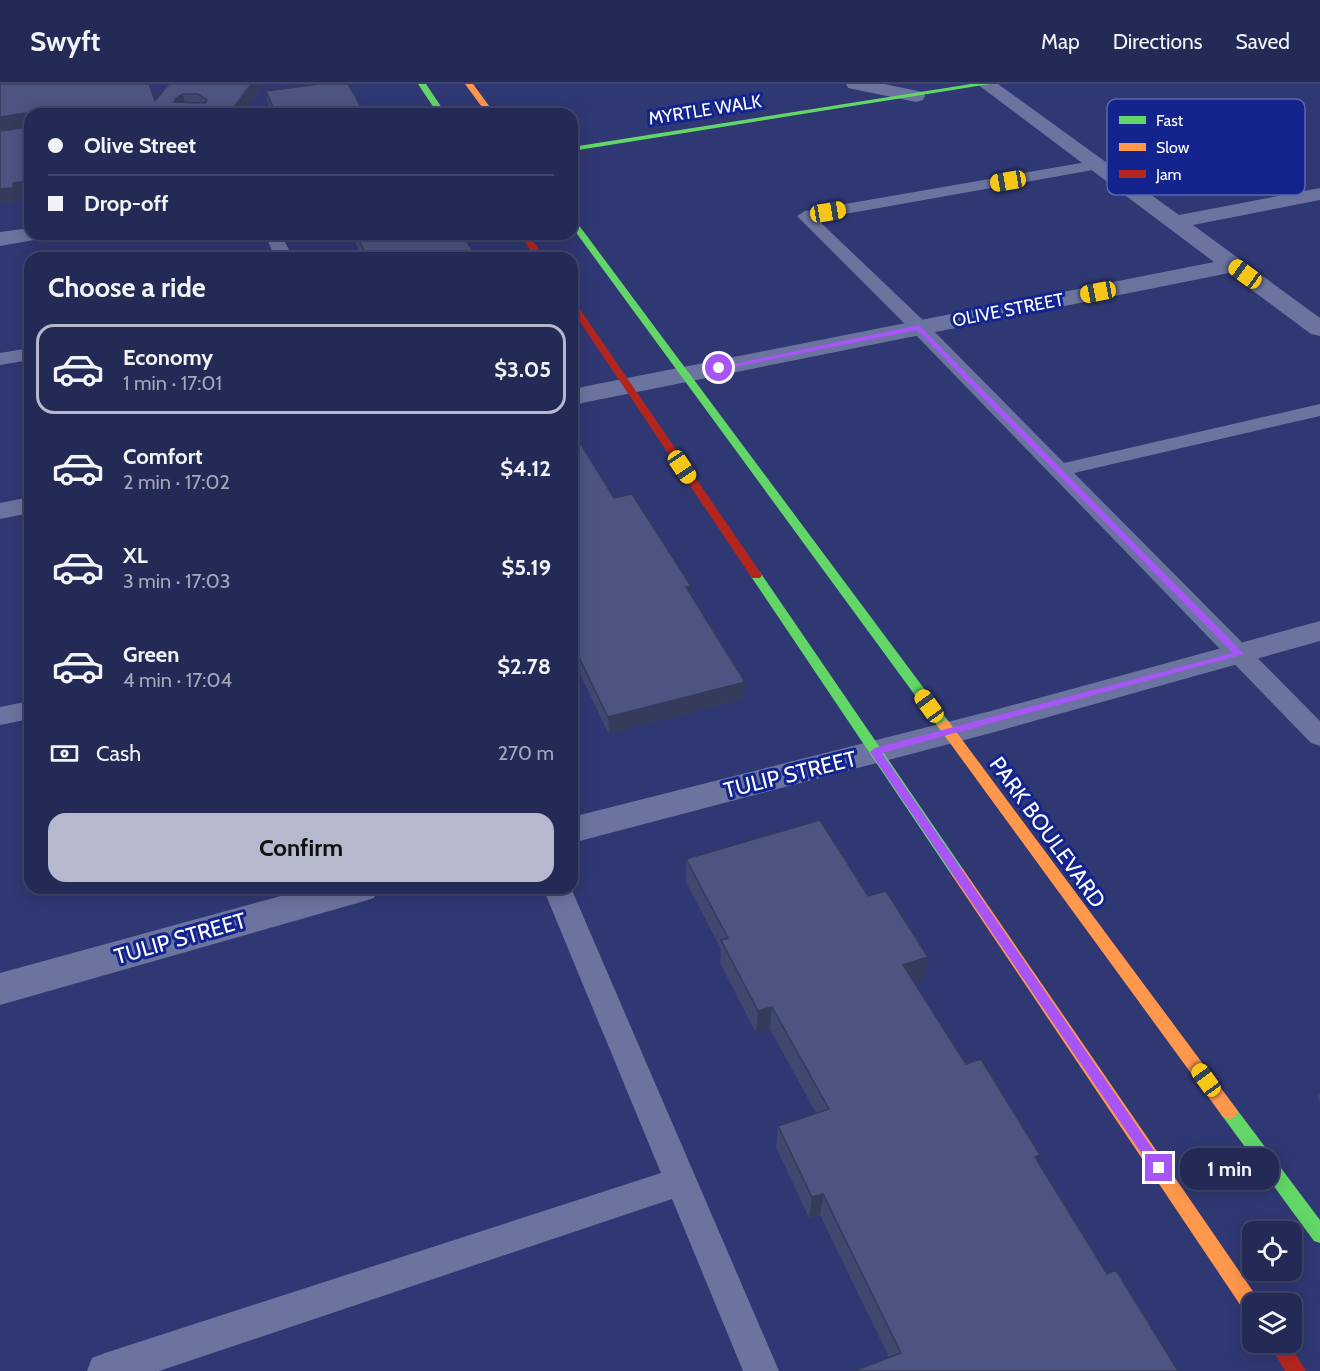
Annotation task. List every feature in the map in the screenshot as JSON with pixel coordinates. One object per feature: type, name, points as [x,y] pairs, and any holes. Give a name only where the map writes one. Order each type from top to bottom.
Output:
[{"type":"street","points":[[422,84],[438,108]]},
{"type":"street","points":[[469,84],[487,108]]},
{"type":"street","points":[[855,84],[916,96]]},
{"type":"street","points":[[986,84],[1107,172]]},
{"type":"street","name":"MYRTLE WALK","points":[[578,148],[986,84]]},
{"type":"street","points":[[1176,222],[1320,194]]},
{"type":"street","points":[[1139,195],[1320,329]]},
{"type":"street","name":"PARK BOULEVARD","points":[[578,230],[1320,1235]]},
{"type":"street","points":[[0,239],[24,235]]},
{"type":"street","name":"OLIVE STREET","points":[[578,396],[1233,265]]},
{"type":"street","points":[[578,313],[1243,1293]]},
{"type":"street","points":[[0,511],[24,506]]},
{"type":"street","name":"TULIP STREET","points":[[578,828],[875,752],[1320,631]]},
{"type":"street","name":"TULIP STREET","points":[[0,988],[339,894]]},
{"type":"street","points":[[1284,1353],[1296,1371]]},
{"type":"lane","points":[[1098,165],[805,216],[919,327],[1320,737]]},
{"type":"lane","points":[[0,359],[24,355]]},
{"type":"lane","points":[[1059,470],[1320,410]]},
{"type":"lane","points":[[0,717],[24,711]]},
{"type":"lane","points":[[560,894],[760,1371]]},
{"type":"lane","points":[[105,1371],[681,1181]]},
{"type":"building","points":[[0,84],[149,84],[155,101],[169,84],[251,84],[233,108],[24,108],[24,113],[0,117]],"holes":[[[183,94],[198,94],[207,100],[205,103],[174,102]]]},
{"type":"building","points":[[319,84],[348,84],[362,108],[273,108],[266,91]]},
{"type":"building","points":[[24,128],[24,182],[13,183],[13,188],[0,189],[0,131]]},
{"type":"building","points":[[359,240],[466,240],[473,252],[365,252]]},
{"type":"building","points":[[578,440],[614,498],[632,494],[691,586],[686,587],[745,682],[608,717],[578,655]]},
{"type":"building","points":[[820,820],[868,896],[886,891],[928,957],[903,965],[966,1064],[981,1059],[1040,1155],[1035,1157],[1107,1274],[1116,1270],[1178,1371],[854,1371],[901,1353],[823,1194],[812,1197],[778,1126],[829,1109],[772,1007],[758,1011],[721,940],[728,938],[686,859]]},
{"type":"traffic: fast","points":[[422,84],[438,108]]},
{"type":"traffic: fast","points":[[578,148],[986,84]]},
{"type":"traffic: fast","points":[[578,230],[944,725]]},
{"type":"traffic: fast","points":[[756,575],[958,873]]},
{"type":"traffic: fast","points":[[1229,1112],[1320,1235]]},
{"type":"traffic: slow","points":[[469,84],[487,108]]},
{"type":"traffic: slow","points":[[944,725],[1229,1112]]},
{"type":"traffic: slow","points":[[958,873],[1243,1293]]},
{"type":"traffic: jam","points":[[528,240],[536,252]]},
{"type":"traffic: jam","points":[[578,313],[756,575]]},
{"type":"traffic: jam","points":[[1284,1353],[1296,1371]]},
{"type":"route","points":[[719,368],[919,327],[1239,654],[875,752],[1159,1168]]}]
